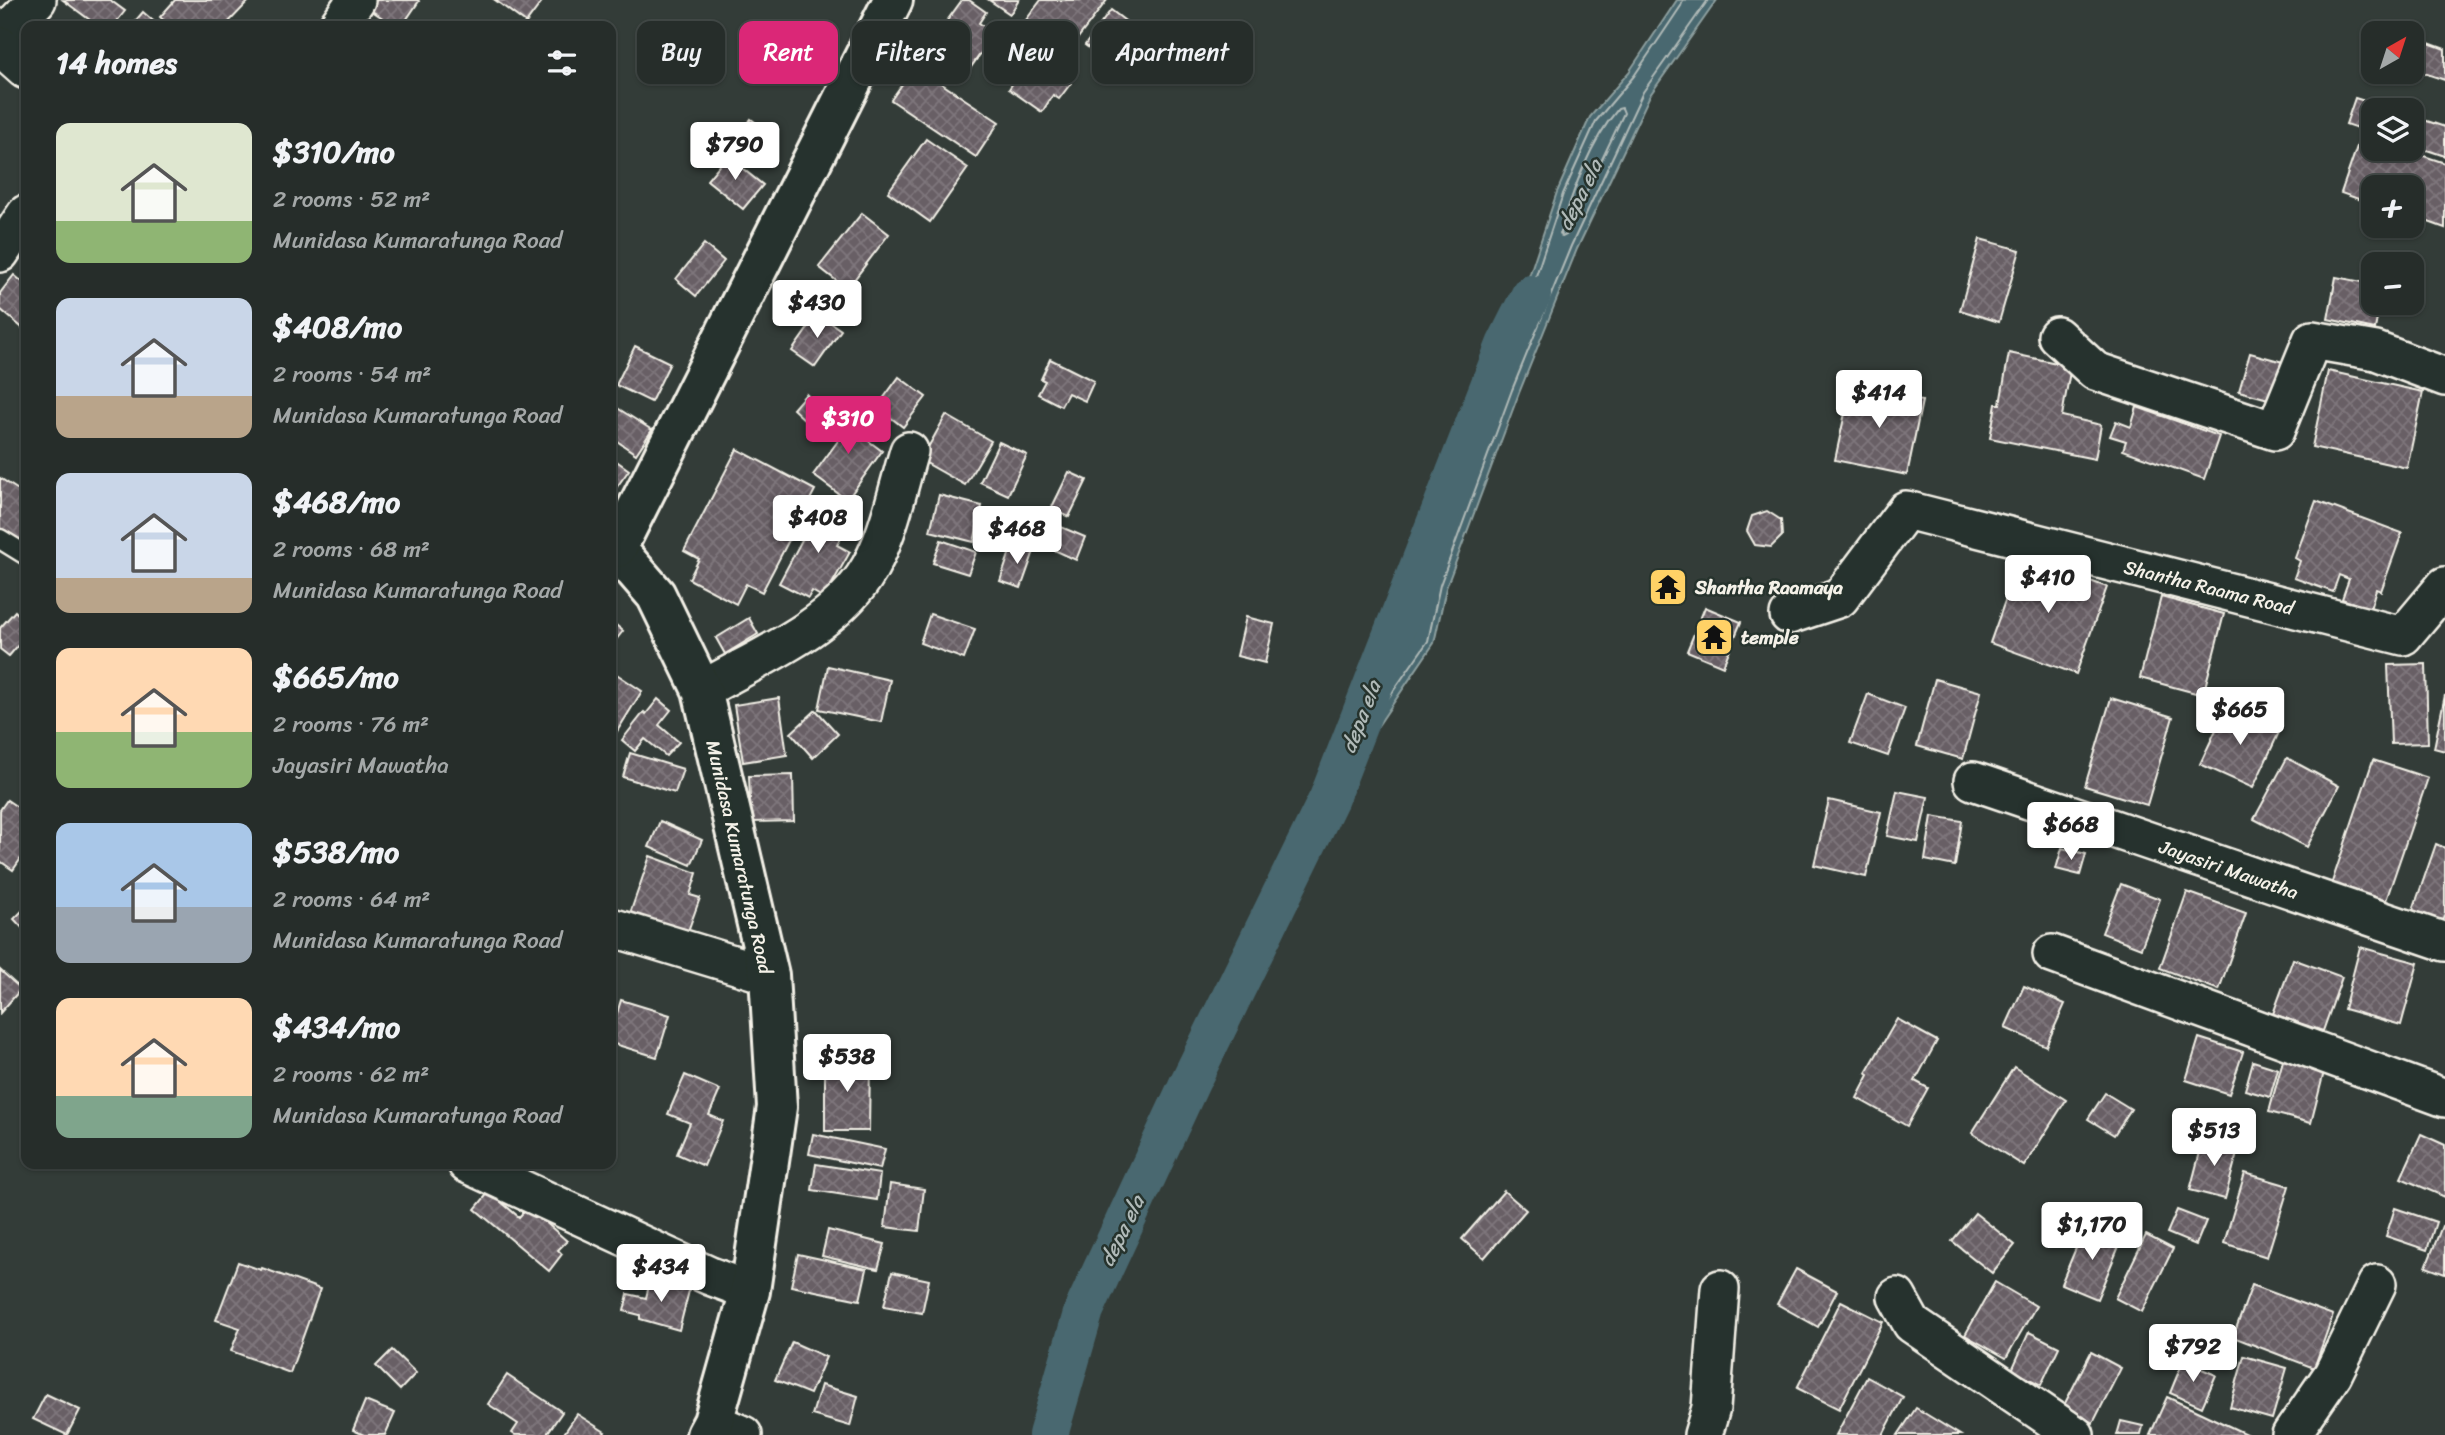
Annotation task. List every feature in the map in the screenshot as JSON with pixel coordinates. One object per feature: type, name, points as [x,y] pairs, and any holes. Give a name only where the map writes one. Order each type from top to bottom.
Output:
[{"type":"street","points":[[0,39],[37,0]]},
{"type":"street","points":[[341,21],[356,0]]},
{"type":"street","points":[[616,541],[893,0]]},
{"type":"street","points":[[0,46],[21,65]]},
{"type":"street","points":[[0,253],[21,222]]},
{"type":"street","points":[[2057,336],[2095,371],[2275,431],[2312,340],[2376,351],[2445,377]]},
{"type":"street","points":[[702,690],[808,630],[839,607],[864,577],[881,542],[909,452]]},
{"type":"street","name":"Shantha Raama Road","points":[[1789,615],[1840,598],[1906,510],[2403,636],[2445,586]]},
{"type":"street","name":"Munidasa Kumaratunga Road","points":[[616,547],[656,595],[702,690],[769,975],[777,1107],[750,1292],[721,1431]]},
{"type":"street","name":"Jayasiri Mawatha","points":[[1973,781],[2445,942]]},
{"type":"street","points":[[616,929],[769,975]]},
{"type":"street","points":[[2052,954],[2445,1098]]},
{"type":"street","points":[[478,1169],[750,1292]]},
{"type":"street","points":[[2291,1435],[2333,1374],[2377,1284]]},
{"type":"street","points":[[1703,1435],[1711,1408],[1720,1289]]},
{"type":"street","points":[[1897,1297],[1912,1324],[2075,1435]]},
{"type":"lane","points":[[0,540],[21,552]]},
{"type":"water","points":[[1677,0],[1717,0],[1650,95],[1577,249],[1519,393],[1446,588],[1434,643],[1329,798],[1376,683],[1408,627],[1443,515],[1488,400],[1557,192],[1590,117],[1629,72]]},
{"type":"building","points":[[63,0],[110,0],[125,11],[117,21],[91,21]]},
{"type":"building","points":[[175,0],[250,0],[230,21],[164,21],[160,17]]},
{"type":"building","points":[[375,0],[419,1],[405,21],[387,21],[369,9]]},
{"type":"building","points":[[495,0],[543,0],[527,21],[523,21]]},
{"type":"building","points":[[962,0],[969,0],[986,12],[979,23],[984,26],[984,49],[970,68],[970,21],[947,21]]},
{"type":"building","points":[[989,0],[1019,0],[1010,14]]},
{"type":"building","points":[[1041,0],[1107,0],[1078,38],[1078,21],[1026,20]]},
{"type":"building","points":[[1111,10],[1125,21],[1103,21]]},
{"type":"building","points":[[143,12],[153,21],[135,21]]},
{"type":"building","points":[[1092,36],[1092,50],[1085,45]]},
{"type":"building","points":[[2424,41],[2445,49],[2445,80],[2424,73]]},
{"type":"building","points":[[902,84],[942,84],[999,122],[976,157],[891,100]]},
{"type":"building","points":[[1012,84],[1070,84],[1059,99],[1053,95],[1042,112],[1009,89]]},
{"type":"building","points":[[2355,98],[2361,100],[2361,129],[2346,124]]},
{"type":"building","points":[[751,119],[771,134],[752,159],[732,145]]},
{"type":"building","points":[[2424,120],[2445,127],[2445,156],[2424,149]]},
{"type":"building","points":[[2361,135],[2361,161],[2424,161],[2424,156],[2445,163],[2445,228],[2424,220],[2424,175],[2361,175],[2361,200],[2341,193]]},
{"type":"building","points":[[926,139],[968,168],[930,222],[888,192]]},
{"type":"building","points":[[727,156],[763,185],[743,209],[707,180]]},
{"type":"building","points":[[862,213],[889,234],[847,289],[819,267]]},
{"type":"building","points":[[1980,239],[2020,250],[1999,322],[1960,310]]},
{"type":"building","points":[[704,244],[724,261],[696,296],[676,279]]},
{"type":"building","points":[[14,275],[21,281],[21,327],[0,309],[0,293]]},
{"type":"building","points":[[2336,277],[2361,282],[2361,315],[2378,315],[2375,329],[2328,319]]},
{"type":"building","points":[[818,314],[841,330],[815,367],[792,351]]},
{"type":"building","points":[[635,346],[670,363],[651,402],[616,385]]},
{"type":"building","points":[[2009,353],[2071,366],[2062,416],[2101,425],[2095,459],[1990,438],[1996,404],[2000,404]]},
{"type":"building","points":[[2250,353],[2283,362],[2272,400],[2239,391]]},
{"type":"building","points":[[1050,359],[1094,381],[1085,401],[1068,393],[1061,406],[1038,394],[1045,381],[1041,379]]},
{"type":"building","points":[[2328,371],[2423,392],[2407,468],[2312,447]]},
{"type":"building","points":[[899,377],[926,397],[903,427],[877,407]]},
{"type":"building","points":[[1851,385],[1922,401],[1907,475],[1835,460]]},
{"type":"building","points":[[806,394],[818,406],[805,420],[793,409]]},
{"type":"building","points":[[851,406],[869,419],[858,433],[882,451],[847,500],[813,475],[843,434],[835,428]]},
{"type":"building","points":[[616,407],[652,430],[636,454],[616,440]]},
{"type":"building","points":[[2137,407],[2219,436],[2204,479],[2123,450],[2126,441],[2110,436],[2116,421],[2131,427]]},
{"type":"building","points":[[946,415],[991,441],[965,485],[921,460]]},
{"type":"building","points":[[999,442],[1027,455],[1008,495],[980,482]]},
{"type":"building","points":[[737,449],[815,490],[762,592],[746,584],[736,604],[689,579],[699,559],[684,551]]},
{"type":"building","points":[[616,461],[629,470],[616,488]]},
{"type":"building","points":[[1069,472],[1087,480],[1069,517],[1051,509]]},
{"type":"building","points":[[0,478],[21,492],[21,544],[0,530]]},
{"type":"building","points":[[939,495],[982,506],[974,542],[930,531]]},
{"type":"building","points":[[2316,501],[2402,533],[2381,591],[2376,589],[2370,609],[2342,599],[2349,579],[2339,575],[2333,592],[2294,578],[2300,561],[2295,558]]},
{"type":"building","points":[[821,504],[851,520],[837,545],[850,552],[824,598],[812,591],[808,598],[779,583]]},
{"type":"building","points":[[1767,511],[1781,520],[1782,536],[1771,547],[1755,545],[1747,531],[1752,516]]},
{"type":"building","points":[[1061,527],[1085,537],[1076,560],[1052,549]]},
{"type":"building","points":[[941,540],[976,552],[968,574],[933,563]]},
{"type":"building","points":[[1013,543],[1034,551],[1021,588],[1000,581]]},
{"type":"building","points":[[2021,556],[2107,587],[2076,674],[1990,643]]},
{"type":"building","points":[[2161,597],[2224,614],[2203,695],[2140,678]]},
{"type":"building","name":"temple","points":[[1705,607],[1741,622],[1723,666],[1687,651]]},
{"type":"building","points":[[15,611],[21,617],[21,642],[9,656],[0,649],[0,628]]},
{"type":"building","points":[[930,614],[975,629],[964,659],[920,643]]},
{"type":"building","points":[[1246,617],[1274,624],[1265,663],[1237,656]]},
{"type":"building","points":[[749,618],[758,634],[725,654],[716,638]]},
{"type":"building","points":[[616,625],[623,631],[616,640]]},
{"type":"building","points":[[2426,664],[2428,743],[2391,744],[2388,665]]},
{"type":"building","points":[[828,666],[890,680],[881,722],[819,709]]},
{"type":"building","points":[[616,674],[642,691],[616,733]]},
{"type":"building","points":[[1935,679],[1981,692],[1963,759],[1917,746]]},
{"type":"building","points":[[1868,694],[1905,708],[1888,756],[1850,743]]},
{"type":"building","points":[[2445,695],[2445,751],[2434,748]]},
{"type":"building","points":[[779,698],[787,755],[743,762],[734,705]]},
{"type":"building","points":[[2111,698],[2173,717],[2147,805],[2085,786]]},
{"type":"building","points":[[658,699],[671,710],[659,725],[679,742],[666,756],[645,739],[635,751],[622,740]]},
{"type":"building","points":[[2227,706],[2280,730],[2253,788],[2200,764]]},
{"type":"building","points":[[816,710],[838,734],[813,758],[791,733]]},
{"type":"building","points":[[630,753],[683,769],[675,793],[623,777]]},
{"type":"building","points":[[2287,758],[2339,786],[2307,847],[2254,819]]},
{"type":"building","points":[[2373,760],[2428,778],[2382,912],[2328,894]]},
{"type":"building","points":[[793,775],[794,821],[751,822],[749,776]]},
{"type":"building","points":[[1897,791],[1928,797],[1918,842],[1887,836]]},
{"type":"building","points":[[7,800],[21,810],[21,858],[13,870],[0,861],[0,810]]},
{"type":"building","points":[[1829,800],[1881,812],[1866,877],[1814,865]]},
{"type":"building","points":[[1932,816],[1962,821],[1955,866],[1925,860]]},
{"type":"building","points":[[660,821],[702,840],[691,865],[649,847]]},
{"type":"building","points":[[2436,844],[2445,848],[2445,913],[2437,937],[2407,927]]},
{"type":"building","points":[[2062,848],[2086,854],[2080,875],[2056,869]]},
{"type":"building","points":[[650,856],[697,873],[690,895],[700,898],[688,931],[679,928],[675,941],[626,925]]},
{"type":"building","points":[[2121,884],[2160,899],[2141,948],[2102,933]]},
{"type":"building","points":[[2187,892],[2246,913],[2219,990],[2160,968]]},
{"type":"building","points":[[21,912],[21,927],[14,919]]},
{"type":"building","points":[[2360,947],[2418,963],[2401,1025],[2344,1009]]},
{"type":"building","points":[[2293,959],[2342,977],[2323,1031],[2273,1014]]},
{"type":"building","points":[[0,970],[21,989],[0,1013]]},
{"type":"building","points":[[2024,986],[2065,1004],[2046,1046],[2005,1028]]},
{"type":"building","points":[[621,1000],[670,1015],[657,1057],[616,1045],[616,1016]]},
{"type":"building","points":[[1897,1019],[1937,1041],[1915,1081],[1928,1088],[1907,1126],[1857,1098],[1869,1075],[1866,1073]]},
{"type":"building","points":[[2199,1038],[2243,1052],[2229,1094],[2186,1080]]},
{"type":"building","points":[[825,1058],[870,1058],[869,1131],[825,1131]]},
{"type":"building","points":[[2283,1060],[2324,1072],[2311,1123],[2269,1112]]},
{"type":"building","points":[[2253,1061],[2278,1069],[2270,1097],[2245,1090]]},
{"type":"building","points":[[2014,1067],[2066,1100],[2024,1166],[1972,1133]]},
{"type":"building","points":[[685,1075],[720,1090],[709,1115],[723,1121],[704,1166],[677,1154],[690,1123],[668,1114]]},
{"type":"building","points":[[2105,1093],[2131,1109],[2114,1135],[2088,1119]]},
{"type":"building","points":[[813,1134],[885,1149],[880,1169],[809,1154]]},
{"type":"building","points":[[2421,1134],[2445,1145],[2445,1197],[2401,1178]]},
{"type":"building","points":[[2204,1137],[2239,1146],[2225,1199],[2190,1190]]},
{"type":"building","points":[[816,1164],[880,1174],[877,1200],[812,1190]]},
{"type":"building","points":[[2245,1173],[2289,1186],[2267,1257],[2224,1243]]},
{"type":"building","points":[[890,1184],[924,1189],[919,1231],[885,1227]]},
{"type":"building","points":[[1504,1191],[1526,1210],[1484,1258],[1462,1239]]},
{"type":"building","points":[[489,1192],[519,1217],[528,1207],[567,1241],[558,1250],[562,1254],[549,1271],[475,1209]]},
{"type":"building","points":[[2395,1208],[2436,1222],[2427,1250],[2386,1236]]},
{"type":"building","points":[[2177,1210],[2206,1221],[2196,1245],[2167,1233]]},
{"type":"building","points":[[1975,1213],[2015,1245],[1992,1273],[1952,1241]]},
{"type":"building","points":[[2086,1224],[2122,1239],[2097,1299],[2061,1284]]},
{"type":"building","points":[[2442,1226],[2445,1227],[2445,1274],[2426,1267]]},
{"type":"building","points":[[828,1230],[885,1244],[878,1269],[822,1256]]},
{"type":"building","points":[[2146,1235],[2173,1249],[2142,1312],[2115,1298]]},
{"type":"building","points":[[798,1254],[867,1269],[860,1300],[791,1286]]},
{"type":"building","points":[[238,1262],[320,1289],[290,1373],[231,1351],[240,1328],[216,1320]]},
{"type":"building","points":[[1796,1269],[1837,1291],[1818,1327],[1777,1304]]},
{"type":"building","points":[[892,1272],[929,1280],[922,1313],[884,1306]]},
{"type":"building","points":[[651,1277],[690,1287],[679,1330],[640,1319],[640,1315],[624,1311],[628,1294],[646,1298]]},
{"type":"building","points":[[1995,1282],[2036,1306],[2006,1358],[1965,1335]]},
{"type":"building","points":[[2252,1285],[2333,1315],[2314,1368],[2233,1337]]},
{"type":"building","points":[[1841,1301],[1883,1322],[1839,1409],[1797,1388]]},
{"type":"building","points":[[2029,1332],[2059,1347],[2041,1385],[2012,1370]]},
{"type":"building","points":[[792,1342],[826,1357],[810,1394],[775,1380]]},
{"type":"building","points":[[392,1350],[416,1373],[400,1390],[376,1366]]},
{"type":"building","points":[[2091,1352],[2121,1368],[2093,1423],[2063,1407]]},
{"type":"building","points":[[2244,1356],[2287,1368],[2272,1419],[2230,1407]]},
{"type":"building","points":[[2183,1361],[2216,1375],[2202,1407],[2170,1393]]},
{"type":"building","points":[[507,1375],[562,1412],[546,1435],[515,1435],[512,1433],[518,1424],[488,1404]]},
{"type":"building","points":[[1867,1377],[1903,1397],[1883,1435],[1836,1435]]},
{"type":"building","points":[[821,1385],[858,1396],[850,1426],[812,1415]]},
{"type":"building","points":[[46,1394],[80,1410],[67,1435],[33,1419]]},
{"type":"building","points":[[2167,1397],[2248,1435],[2150,1435]]},
{"type":"building","points":[[365,1401],[395,1413],[385,1435],[364,1435],[353,1430]]},
{"type":"building","points":[[1916,1408],[1960,1435],[1898,1435]]},
{"type":"building","points":[[577,1414],[605,1432],[603,1435],[563,1435]]},
{"type":"building","points":[[2121,1421],[2143,1426],[2141,1435],[2117,1435]]},
{"type":"waterway","name":"depa ela","points":[[1048,1435],[1084,1310],[1190,1082],[1329,798],[1506,345],[1531,295]]},
{"type":"place","name":"Shantha Raamaya","points":[[1668,587]]},
{"type":"place","name":"temple","points":[[1714,637]]}]
